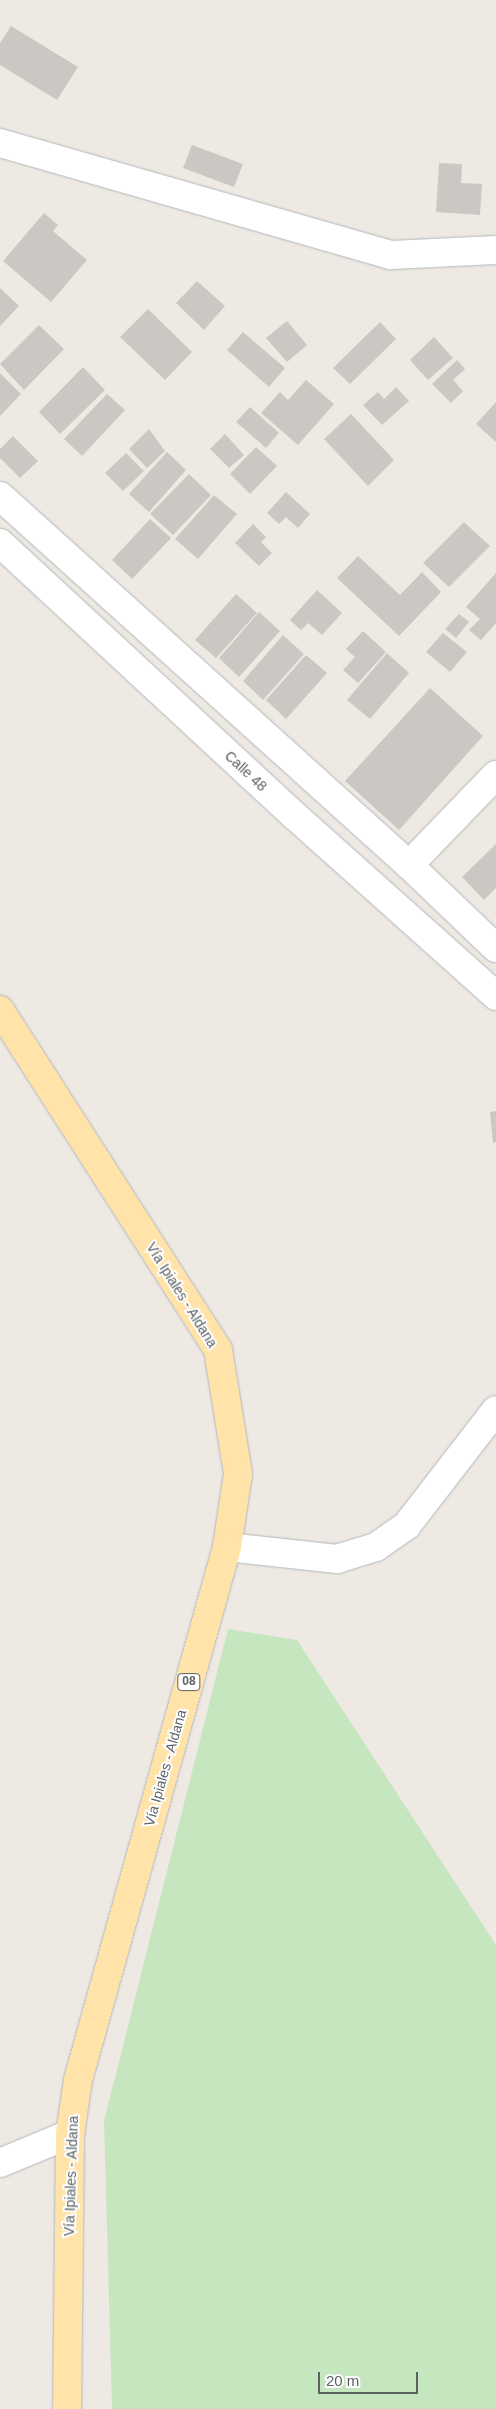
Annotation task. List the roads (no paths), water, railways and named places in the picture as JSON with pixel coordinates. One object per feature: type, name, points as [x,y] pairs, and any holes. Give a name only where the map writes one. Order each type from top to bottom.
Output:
[{"type":"main road","name":"Vía Ipiales - Aldana","points":[[0,1010],[218,1350],[238,1474],[227,1547],[78,2080],[70,2134],[67,2409]]},
{"type":"street","points":[[0,143],[390,255],[496,250]]},
{"type":"street","points":[[0,496],[409,865],[496,948]]},
{"type":"street","name":"Calle 48","points":[[0,543],[295,816],[496,996]]},
{"type":"street","points":[[409,865],[496,775]]},
{"type":"street","points":[[227,1547],[337,1558],[376,1547],[407,1525],[496,1410]]},
{"type":"street","points":[[0,2163],[70,2134]]}]
